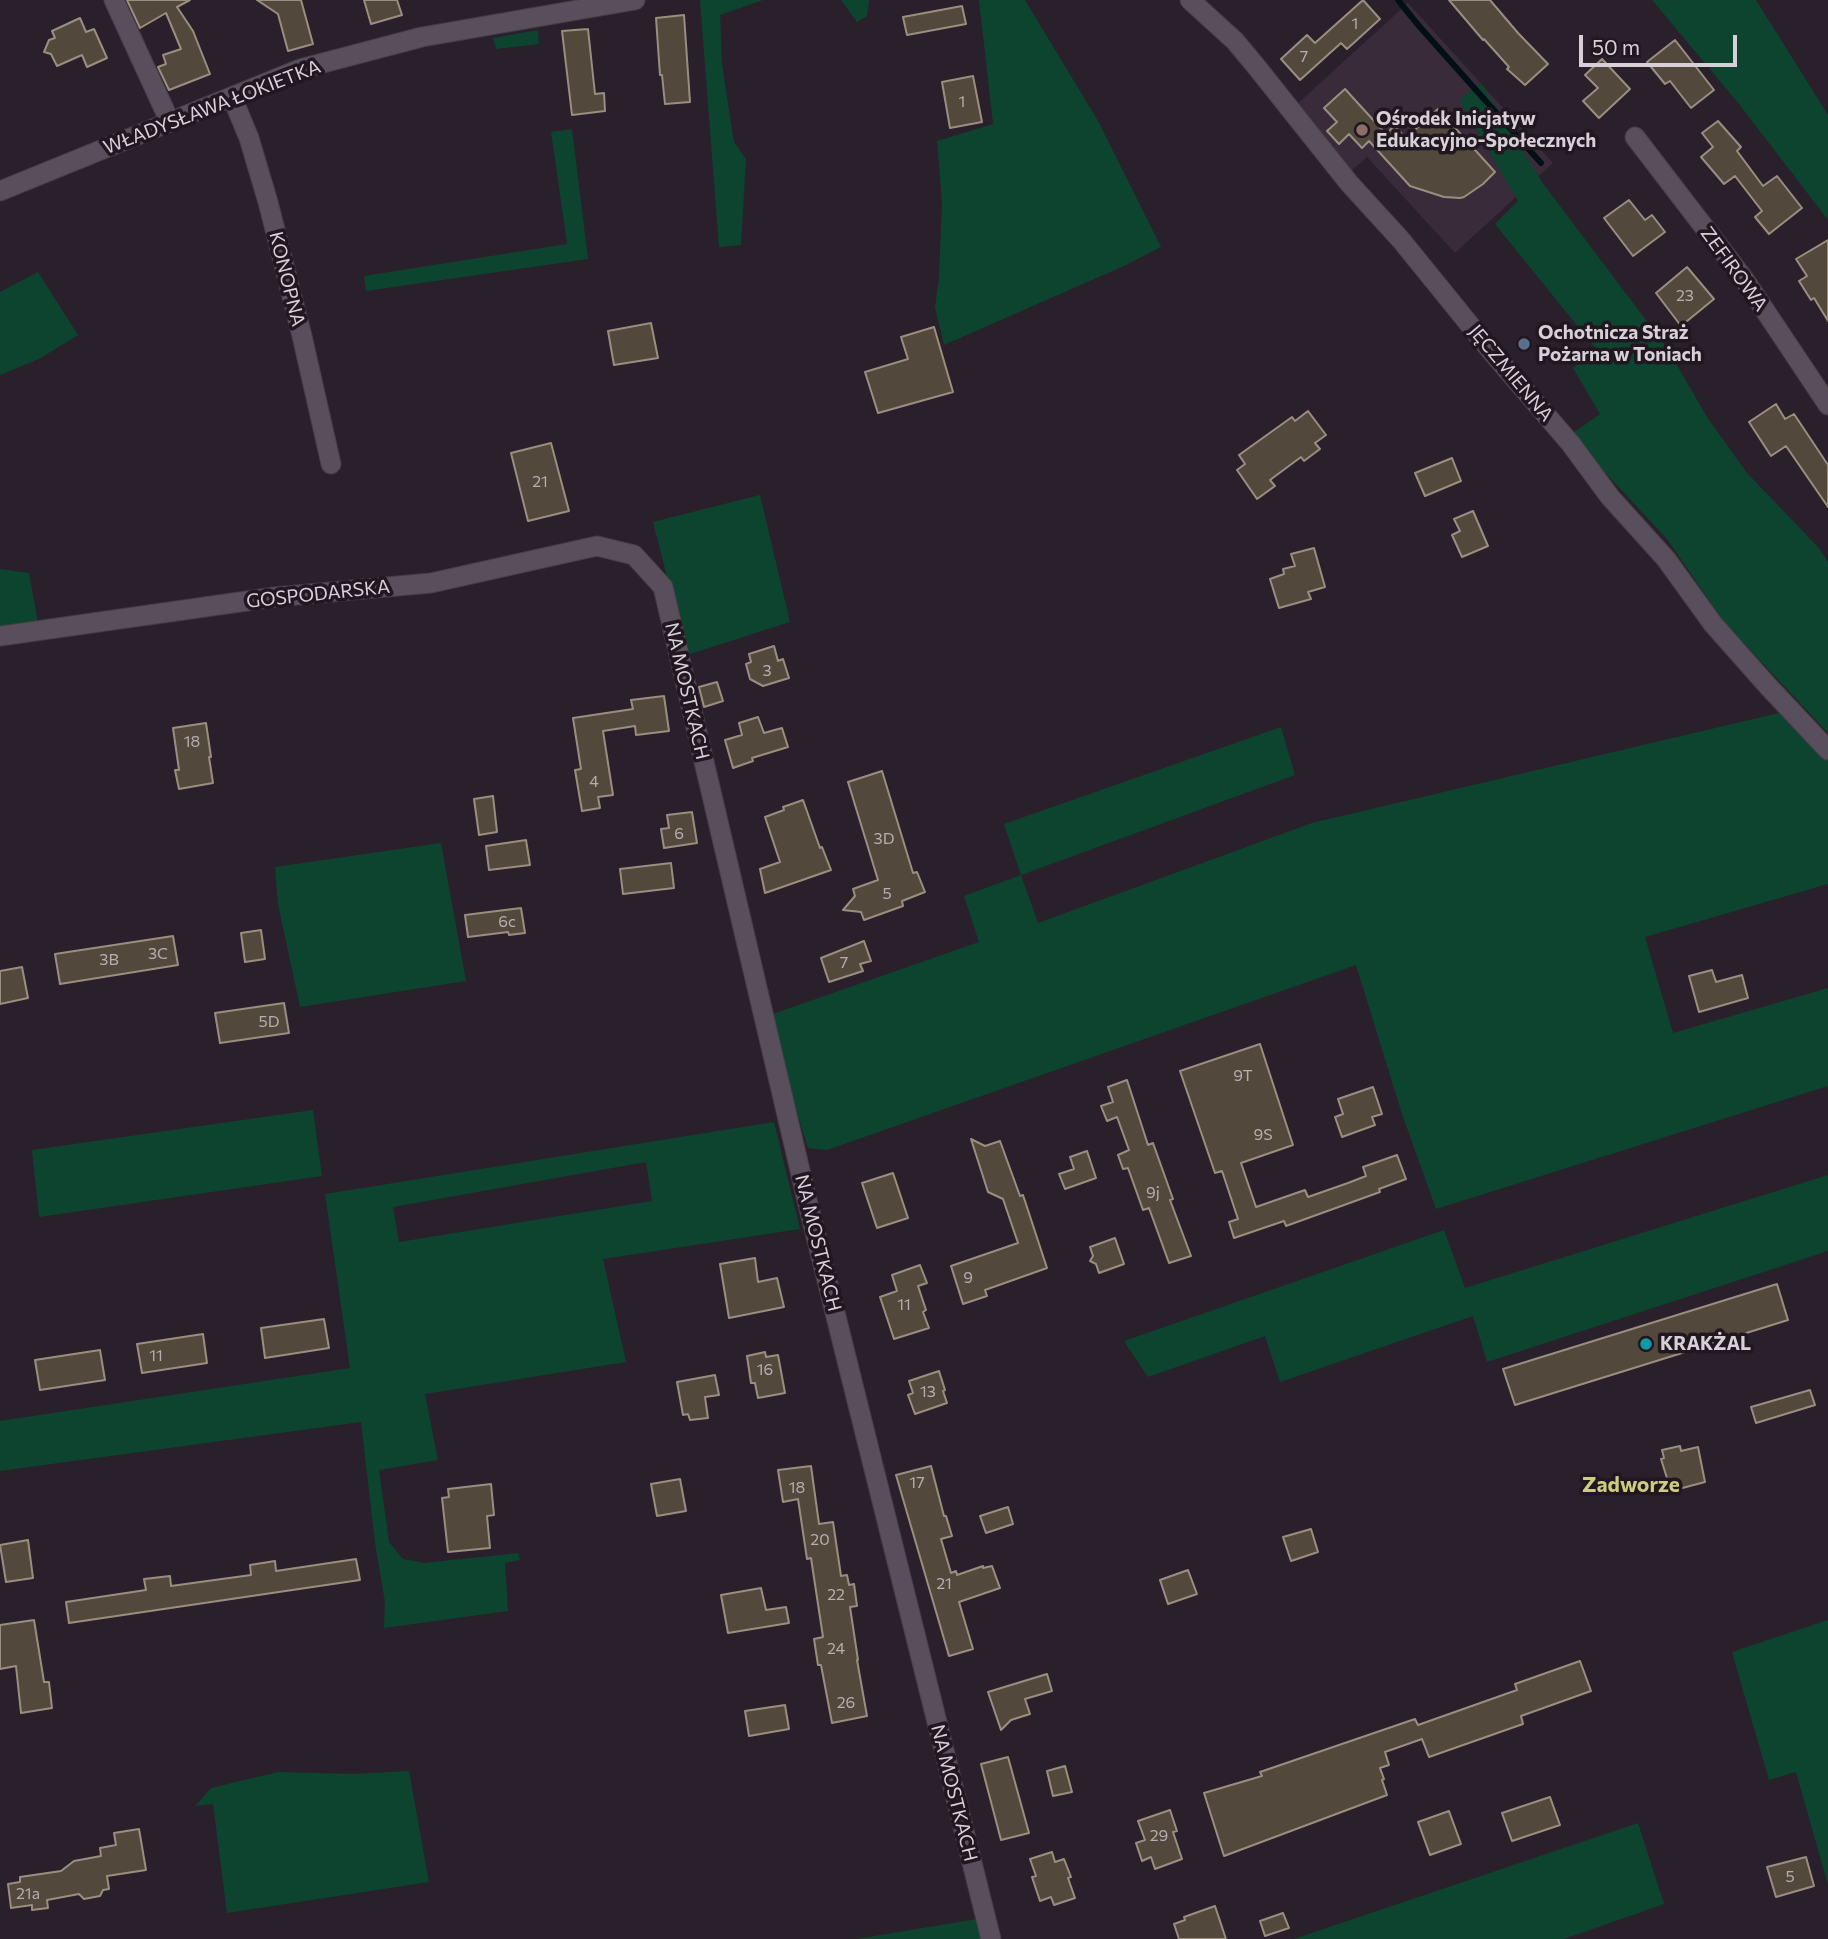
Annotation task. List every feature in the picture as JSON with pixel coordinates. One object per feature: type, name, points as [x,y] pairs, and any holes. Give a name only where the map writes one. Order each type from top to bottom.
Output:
[{"type":"street","points":[[114,0],[170,122]]},
{"type":"street","name":"WŁADYSŁAWA ŁOKIETKA","points":[[0,191],[300,69],[422,37],[635,0]]},
{"type":"street","name":"JĘCZMIENNA","points":[[1190,0],[1248,57],[1349,183],[1401,240],[1571,444],[1611,497],[1666,559],[1713,624],[1828,751]]},
{"type":"street","name":"KONOPNA","points":[[232,97],[250,138],[268,202],[331,464]]},
{"type":"street","name":"ZEFIROWA","points":[[1635,137],[1744,279],[1828,405]]},
{"type":"street","name":"GOSPODARSKA","points":[[0,636],[275,597],[431,583],[597,546],[634,555]]},
{"type":"street","name":"NA MOSTKACH","points":[[634,555],[663,587],[806,1196],[991,1939]]},
{"type":"shaded area","points":[[1408,3],[1553,163],[1455,253],[1367,157],[1351,171],[1296,105]]},
{"type":"green space","points":[[700,0],[763,0],[720,15],[722,64],[734,142],[746,159],[741,245],[719,247]]},
{"type":"green space","points":[[841,0],[869,0],[867,16],[857,22]]},
{"type":"green space","points":[[979,0],[1025,0],[1098,121],[1161,247],[944,345],[935,307],[942,202],[937,141],[993,124]]},
{"type":"green space","points":[[1652,0],[1756,0],[1828,115],[1828,220],[1739,104]]},
{"type":"green space","points":[[538,30],[539,44],[496,49],[493,38]]},
{"type":"green space","points":[[1481,83],[1542,182],[1667,348],[1707,417],[1747,473],[1818,547],[1828,562],[1828,733],[1725,623],[1667,539],[1570,435],[1600,414],[1573,368],[1596,349],[1495,224],[1518,201],[1459,100]]},
{"type":"green space","points":[[572,129],[588,259],[366,291],[364,276],[567,244],[551,132]]},
{"type":"green space","points":[[38,272],[78,335],[39,359],[0,375],[0,292]]},
{"type":"green space","points":[[760,495],[790,622],[687,655],[653,522]]},
{"type":"green space","points":[[0,569],[29,573],[38,623],[0,630]]},
{"type":"green space","points":[[1783,712],[1828,756],[1828,884],[1645,937],[1673,1033],[1828,988],[1828,1086],[1436,1209],[1402,1114],[1356,965],[827,1150],[808,1148],[767,1016],[979,942],[964,896],[1021,875],[1038,923],[1312,823]]},
{"type":"green space","points":[[1281,727],[1295,775],[1021,875],[1004,824]]},
{"type":"green space","points":[[441,843],[466,981],[300,1007],[278,904],[275,867]]},
{"type":"green space","points":[[313,1110],[322,1176],[39,1217],[32,1150]]},
{"type":"green space","points":[[774,1122],[800,1229],[603,1259],[626,1362],[425,1394],[438,1460],[379,1470],[389,1542],[403,1559],[424,1563],[518,1553],[520,1560],[505,1563],[508,1611],[384,1628],[385,1602],[375,1543],[361,1422],[0,1471],[0,1421],[350,1368],[325,1194]],"holes":[[[646,1162],[652,1201],[399,1242],[393,1207]]]},
{"type":"green space","points":[[1828,1175],[1828,1251],[1487,1362],[1473,1316],[1280,1382],[1265,1336],[1148,1377],[1124,1341],[1444,1230],[1465,1288]]},
{"type":"green space","points":[[1828,1620],[1828,1885],[1796,1772],[1769,1780],[1732,1652]]},
{"type":"green space","points":[[409,1771],[429,1882],[227,1913],[213,1804],[195,1806],[211,1788],[278,1772],[353,1774]]},
{"type":"green space","points":[[1638,1823],[1664,1904],[1564,1939],[1294,1939]]},
{"type":"green space","points":[[977,1919],[982,1939],[856,1939]]},
{"type":"building","points":[[127,0],[190,0],[177,7],[193,31],[210,74],[169,90],[158,67],[166,64],[163,55],[181,49],[166,13],[140,28]]},
{"type":"building","points":[[257,0],[301,0],[313,44],[288,51],[278,14]]},
{"type":"building","points":[[364,0],[397,0],[402,15],[371,24]]},
{"type":"building","points":[[1363,0],[1380,19],[1347,49],[1341,43],[1300,80],[1281,59],[1307,35],[1315,43]]},
{"type":"building","points":[[1449,0],[1490,0],[1548,64],[1525,85],[1507,69],[1509,67]]},
{"type":"building","points":[[962,6],[966,24],[907,35],[903,17]]},
{"type":"building","points":[[684,15],[690,102],[665,104],[656,18]]},
{"type":"building","points":[[80,18],[86,32],[94,29],[107,58],[87,67],[82,55],[57,66],[51,54],[44,52],[49,40],[55,38],[52,31]]},
{"type":"building","points":[[588,29],[595,94],[604,93],[605,111],[572,115],[562,31]]},
{"type":"building","points":[[1675,40],[1714,90],[1691,108],[1670,81],[1665,84],[1647,62]]},
{"type":"building","points":[[1602,59],[1630,89],[1599,118],[1583,101],[1598,88],[1585,75]]},
{"type":"building","points":[[973,76],[982,122],[950,128],[942,82]]},
{"type":"building","points":[[1345,89],[1386,134],[1394,126],[1406,138],[1438,109],[1495,172],[1483,184],[1460,198],[1444,197],[1410,186],[1369,141],[1362,148],[1349,134],[1339,144],[1327,131],[1337,122],[1324,108]]},
{"type":"building","points":[[1718,121],[1741,147],[1737,151],[1763,186],[1777,176],[1802,208],[1769,234],[1755,217],[1762,211],[1735,176],[1724,184],[1701,157],[1713,147],[1702,133]]},
{"type":"building","points":[[1629,200],[1645,220],[1652,215],[1665,232],[1633,256],[1604,218]]},
{"type":"building","points":[[1828,240],[1828,321],[1814,298],[1811,300],[1799,281],[1807,276],[1796,259]]},
{"type":"building","points":[[1687,267],[1714,299],[1681,326],[1656,293]]},
{"type":"building","points":[[651,323],[658,358],[614,365],[608,331]]},
{"type":"building","points":[[934,327],[953,392],[878,413],[865,372],[908,359],[901,337]]},
{"type":"building","points":[[1776,404],[1785,419],[1794,414],[1828,465],[1828,507],[1786,446],[1771,456],[1749,422]]},
{"type":"building","points":[[1308,411],[1326,435],[1315,443],[1320,449],[1304,461],[1301,457],[1270,480],[1275,486],[1257,499],[1237,470],[1245,464],[1239,455],[1292,417],[1295,421]]},
{"type":"building","points":[[551,443],[569,511],[528,521],[511,453]]},
{"type":"building","points":[[1452,458],[1461,481],[1425,496],[1415,473]]},
{"type":"building","points":[[1473,511],[1488,546],[1462,557],[1452,535],[1460,531],[1454,519]]},
{"type":"building","points":[[1314,548],[1325,587],[1308,592],[1311,599],[1279,608],[1270,579],[1284,574],[1283,569],[1295,566],[1291,554]]},
{"type":"building","points":[[774,646],[778,661],[783,659],[789,678],[763,686],[750,679],[746,664],[751,662],[749,654]]},
{"type":"building","points":[[717,682],[723,701],[704,707],[699,687]]},
{"type":"building","points":[[664,696],[669,731],[636,735],[635,726],[603,731],[613,795],[598,797],[600,808],[582,811],[575,770],[581,769],[573,718],[633,709],[631,700]]},
{"type":"building","points":[[758,717],[764,733],[782,728],[788,747],[752,758],[753,761],[733,768],[725,740],[742,735],[739,723]]},
{"type":"building","points":[[206,723],[213,783],[179,789],[175,770],[179,770],[173,728]]},
{"type":"building","points":[[882,771],[913,873],[917,872],[925,892],[902,901],[903,906],[864,920],[861,912],[843,910],[855,896],[853,889],[878,880],[848,782]]},
{"type":"building","points":[[493,796],[497,832],[479,835],[474,799]]},
{"type":"building","points":[[803,800],[831,870],[765,893],[760,869],[780,862],[765,817]]},
{"type":"building","points":[[692,812],[697,843],[664,848],[661,829],[669,828],[667,815]]},
{"type":"building","points":[[526,840],[530,865],[489,870],[486,846]]},
{"type":"building","points":[[671,863],[674,888],[623,894],[620,869]]},
{"type":"building","points":[[521,908],[525,933],[509,935],[508,932],[468,937],[465,915]]},
{"type":"building","points":[[261,930],[265,959],[245,962],[241,933]]},
{"type":"building","points":[[173,936],[178,965],[60,984],[55,954]]},
{"type":"building","points":[[864,941],[871,961],[860,964],[863,971],[829,982],[821,958]]},
{"type":"building","points":[[22,967],[28,998],[0,1004],[0,971]]},
{"type":"building","points":[[1712,970],[1716,982],[1742,975],[1748,998],[1699,1012],[1689,976]]},
{"type":"building","points":[[284,1003],[289,1033],[220,1043],[215,1013]]},
{"type":"building","points":[[1260,1044],[1293,1145],[1241,1163],[1256,1207],[1305,1190],[1308,1197],[1348,1183],[1366,1176],[1363,1167],[1397,1155],[1406,1179],[1379,1189],[1380,1192],[1286,1226],[1284,1221],[1234,1238],[1229,1222],[1238,1219],[1222,1171],[1215,1173],[1180,1071]]},
{"type":"building","points":[[1127,1080],[1148,1145],[1153,1143],[1191,1256],[1169,1263],[1149,1208],[1143,1210],[1128,1168],[1123,1169],[1118,1155],[1129,1150],[1117,1117],[1107,1121],[1101,1106],[1113,1102],[1108,1087]]},
{"type":"building","points":[[1373,1087],[1382,1114],[1372,1117],[1375,1125],[1342,1137],[1335,1117],[1343,1114],[1338,1099]]},
{"type":"building","points":[[971,1139],[985,1146],[1000,1141],[1020,1196],[1023,1195],[1047,1268],[985,1290],[987,1296],[963,1304],[951,1266],[1018,1243],[1003,1199],[988,1192]]},
{"type":"building","points":[[1087,1151],[1096,1178],[1065,1189],[1059,1174],[1074,1169],[1070,1157]]},
{"type":"building","points":[[893,1173],[908,1218],[877,1228],[862,1183]]},
{"type":"building","points":[[1115,1238],[1124,1264],[1099,1273],[1096,1264],[1090,1261],[1093,1256],[1090,1247]]},
{"type":"building","points":[[755,1258],[758,1282],[777,1278],[784,1307],[729,1318],[720,1264]]},
{"type":"building","points":[[920,1265],[927,1283],[918,1286],[929,1328],[894,1339],[880,1297],[897,1291],[892,1275]]},
{"type":"building","name":"KRAKŻAL","points":[[1777,1284],[1788,1320],[1515,1405],[1503,1369]]},
{"type":"building","points":[[324,1319],[329,1348],[265,1358],[261,1328]]},
{"type":"building","points":[[203,1334],[207,1363],[142,1373],[137,1344]]},
{"type":"building","points":[[100,1350],[105,1380],[40,1390],[35,1360]]},
{"type":"building","points":[[765,1352],[766,1357],[778,1355],[785,1393],[758,1398],[755,1383],[751,1383],[747,1356]]},
{"type":"building","points":[[939,1371],[947,1403],[915,1414],[908,1395],[913,1393],[909,1381]]},
{"type":"building","points":[[715,1375],[719,1395],[705,1397],[708,1418],[690,1420],[688,1414],[683,1415],[677,1382]]},
{"type":"building","points":[[1810,1390],[1815,1405],[1756,1423],[1751,1407]]},
{"type":"building","points":[[1680,1446],[1681,1451],[1698,1447],[1705,1482],[1671,1491],[1661,1459],[1664,1458],[1662,1450]]},
{"type":"building","points":[[811,1466],[819,1524],[833,1522],[841,1576],[847,1575],[849,1585],[854,1584],[857,1606],[850,1607],[867,1716],[832,1723],[814,1639],[823,1637],[811,1558],[807,1559],[798,1499],[783,1502],[778,1470]]},
{"type":"building","points":[[931,1466],[952,1536],[941,1539],[951,1573],[956,1571],[957,1575],[983,1566],[992,1566],[1000,1588],[959,1602],[973,1649],[949,1656],[896,1475]]},
{"type":"building","points":[[680,1479],[686,1511],[657,1516],[651,1484]]},
{"type":"building","points":[[491,1484],[494,1515],[487,1516],[490,1548],[448,1552],[442,1498],[449,1497],[448,1489]]},
{"type":"building","points":[[1008,1507],[1013,1524],[986,1533],[980,1516]]},
{"type":"building","points":[[1311,1529],[1318,1552],[1291,1561],[1283,1537]]},
{"type":"building","points":[[28,1540],[33,1578],[6,1582],[0,1545]]},
{"type":"building","points":[[356,1559],[360,1580],[69,1623],[66,1602],[146,1590],[144,1579],[170,1576],[171,1586],[251,1575],[250,1565],[275,1561],[276,1571]]},
{"type":"building","points":[[1188,1570],[1197,1594],[1168,1604],[1160,1580]]},
{"type":"building","points":[[761,1588],[766,1610],[786,1607],[789,1623],[728,1633],[721,1595]]},
{"type":"building","points":[[34,1620],[44,1682],[49,1682],[52,1708],[21,1713],[16,1666],[0,1669],[0,1625]]},
{"type":"building","points":[[1580,1661],[1591,1691],[1521,1716],[1523,1724],[1429,1757],[1422,1739],[1385,1752],[1389,1765],[1380,1768],[1387,1795],[1224,1856],[1204,1793],[1262,1776],[1260,1772],[1415,1719],[1418,1725],[1517,1690],[1515,1684]]},
{"type":"building","points":[[1047,1674],[1052,1691],[1025,1699],[1030,1714],[1011,1720],[1001,1730],[988,1692]]},
{"type":"building","points":[[785,1705],[789,1729],[749,1736],[745,1711]]},
{"type":"building","points":[[1008,1757],[1029,1833],[1001,1840],[981,1764]]},
{"type":"building","points":[[1065,1766],[1072,1792],[1053,1796],[1047,1771]]},
{"type":"building","points":[[1550,1797],[1560,1825],[1512,1841],[1502,1813]]},
{"type":"building","points":[[1170,1810],[1177,1831],[1173,1832],[1182,1859],[1155,1869],[1151,1857],[1142,1861],[1136,1843],[1145,1840],[1138,1821]]},
{"type":"building","points":[[1449,1811],[1461,1844],[1430,1855],[1418,1822]]},
{"type":"building","points":[[139,1829],[146,1870],[107,1876],[109,1889],[103,1890],[100,1896],[84,1899],[79,1894],[47,1900],[48,1908],[32,1910],[32,1905],[11,1908],[8,1884],[20,1882],[20,1877],[61,1871],[74,1861],[101,1856],[100,1848],[116,1845],[114,1833]]},
{"type":"building","points":[[1052,1852],[1055,1862],[1064,1859],[1075,1898],[1054,1905],[1051,1897],[1040,1901],[1032,1877],[1036,1876],[1030,1859]]},
{"type":"building","points":[[1806,1857],[1814,1886],[1776,1897],[1767,1867]]},
{"type":"building","points":[[1215,1906],[1226,1939],[1179,1939],[1174,1924],[1185,1920],[1184,1917]]},
{"type":"building","points":[[1283,1913],[1289,1928],[1265,1936],[1260,1921]]},
{"type":"waterway","points":[[1398,0],[1541,163]]},
{"type":"place","name":"Ośrodek Inicjatyw Edukacyjno-Społecznych","points":[[1362,130]]},
{"type":"place","name":"Ochotnicza Straż Pożarna w Toniach","points":[[1524,344]]},
{"type":"place","name":"KRAKŻAL","points":[[1646,1344]]},
{"type":"district","name":"Zadworze","points":[[1631,1485]]}]
